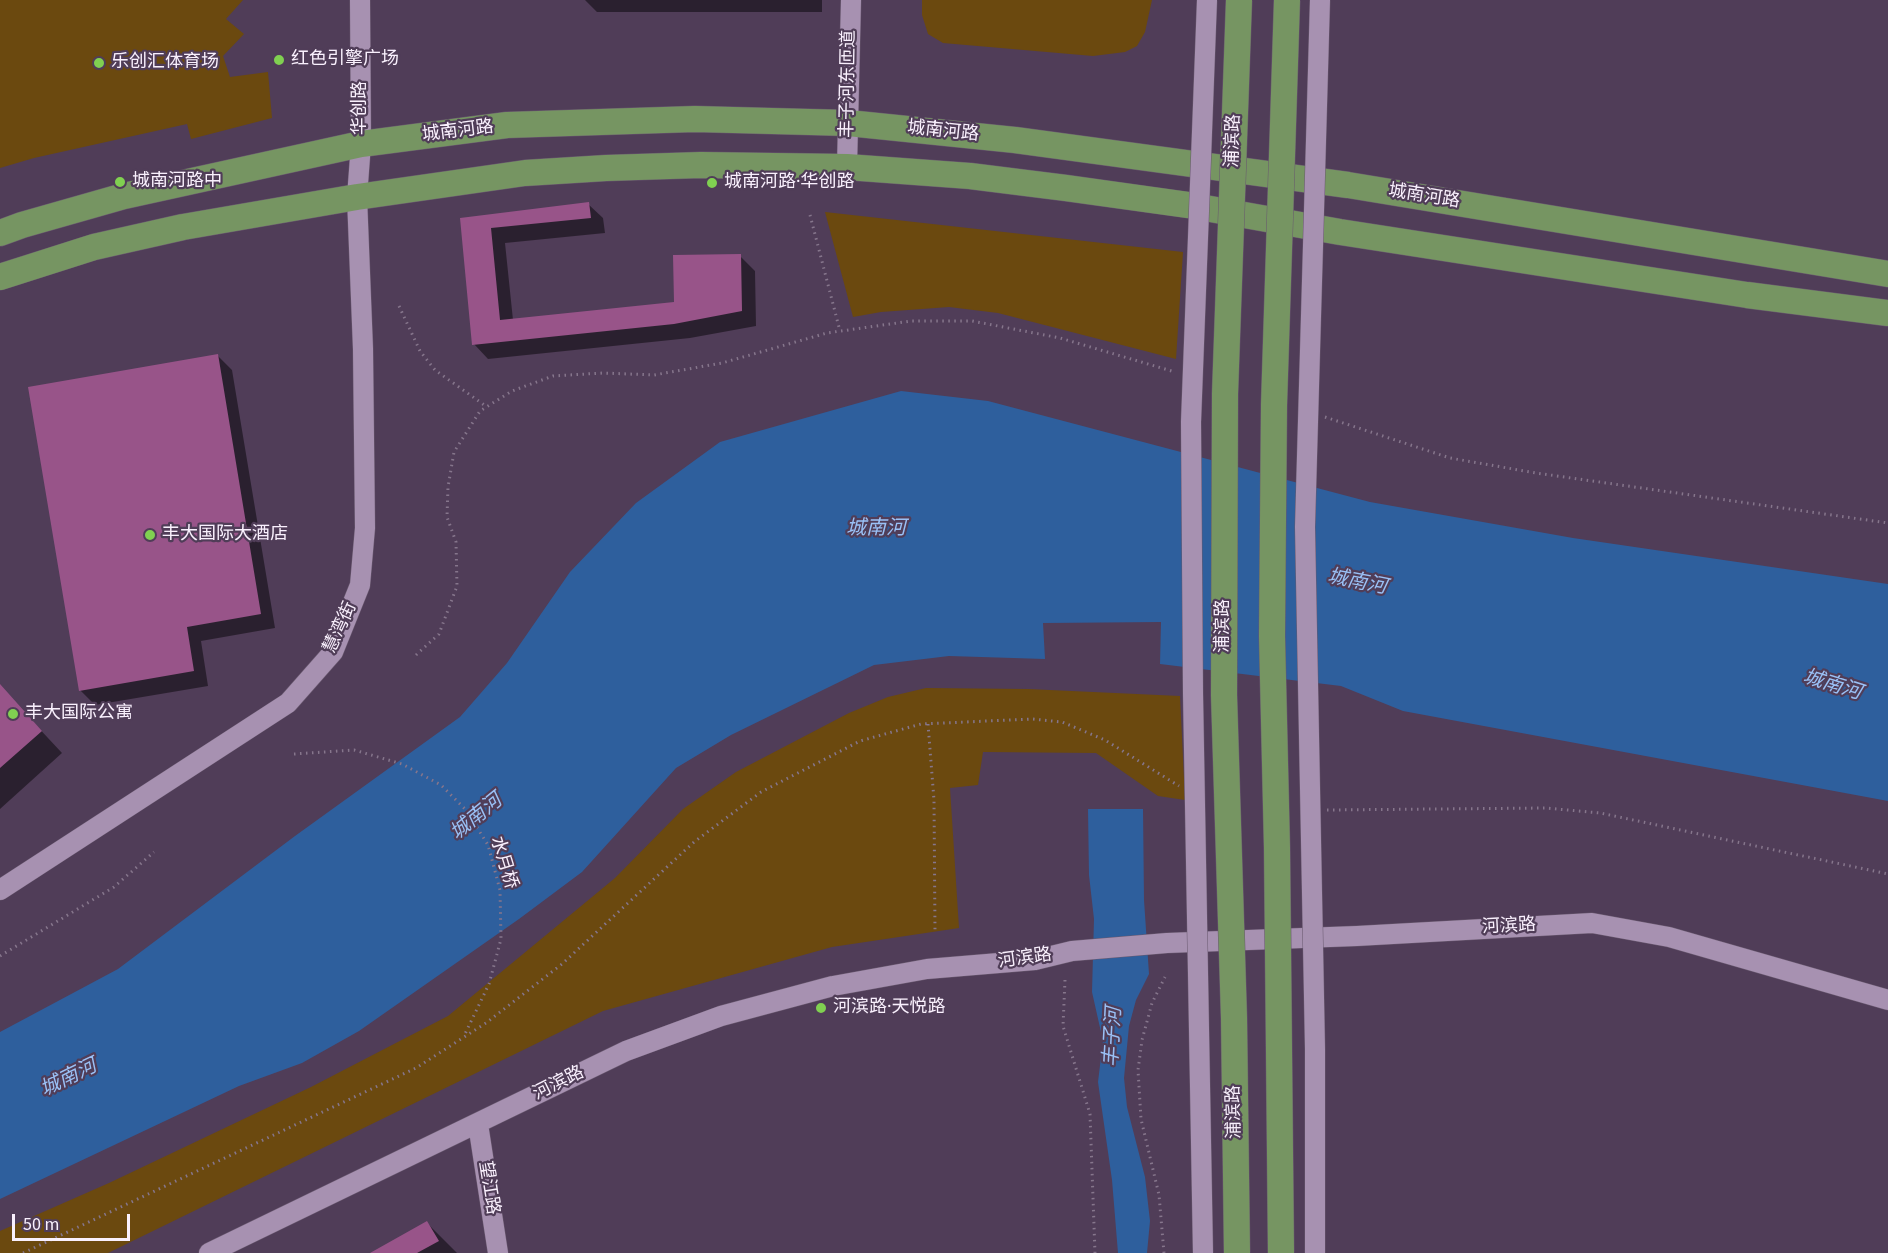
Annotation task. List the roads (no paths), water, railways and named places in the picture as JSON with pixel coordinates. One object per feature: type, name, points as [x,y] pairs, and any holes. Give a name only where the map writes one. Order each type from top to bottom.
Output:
[{"type":"main road","name":"浦滨路","points":[[1237,1253],[1234,1018],[1224,684],[1225,394],[1239,0]]},
{"type":"main road","points":[[1281,1253],[1277,848],[1272,636],[1275,405],[1287,0]]},
{"type":"main road","name":"城南河路","points":[[0,234],[22,225],[124,196],[361,144],[507,125],[695,119],[848,123],[1015,140],[1348,185],[1888,274]]},
{"type":"main road","points":[[0,277],[105,244],[183,227],[357,197],[525,173],[701,165],[847,167],[970,176],[1188,205],[1340,232],[1748,295],[1888,313]]},
{"type":"street","name":"华创路","points":[[357,197],[361,144],[360,0]]},
{"type":"street","name":"丰子河东匝道","points":[[847,167],[851,0]]},
{"type":"street","name":"浦滨路","points":[[1203,1253],[1193,693],[1191,422],[1207,0]]},
{"type":"street","points":[[1315,1253],[1315,1049],[1305,527],[1320,0]]},
{"type":"street","name":"慧湾街","points":[[0,890],[288,703],[333,652],[360,585],[365,528],[363,360],[357,197]]},
{"type":"street","name":"河滨路","points":[[209,1253],[626,1051],[721,1016],[833,986],[927,969],[1035,960],[1072,951],[1167,943],[1357,936],[1592,923],[1669,937],[1888,1000]]},
{"type":"street","name":"望江路","points":[[478,1124],[498,1253]]},
{"type":"water","name":"城南河","points":[[901,391],[988,401],[1370,502],[1573,538],[1888,584],[1888,801],[1403,711],[1341,686],[1160,664],[1161,622],[1043,623],[1045,659],[949,656],[874,665],[731,735],[676,768],[582,872],[359,1031],[302,1063],[239,1086],[0,1199],[0,1032],[118,969],[295,836],[460,717],[507,663],[570,572],[636,503],[720,442]]},
{"type":"water","name":"丰子河","points":[[1088,809],[1143,809],[1144,900],[1149,974],[1136,1000],[1129,1026],[1124,1078],[1127,1107],[1145,1177],[1150,1221],[1147,1253],[1118,1253],[1112,1180],[1098,1082],[1103,1041],[1092,992],[1094,919],[1089,875]]},
{"type":"place","name":"红色引擎广场","points":[[279,60]]},
{"type":"place","name":"乐创汇体育场","points":[[99,63]]},
{"type":"place","name":"城南河路中","points":[[120,182]]},
{"type":"place","name":"城南河路·华创路","points":[[712,183]]},
{"type":"place","name":"丰大国际大酒店","points":[[150,535]]},
{"type":"place","name":"丰大国际公寓","points":[[13,714]]},
{"type":"place","name":"河滨路·天悦路","points":[[821,1008]]}]
